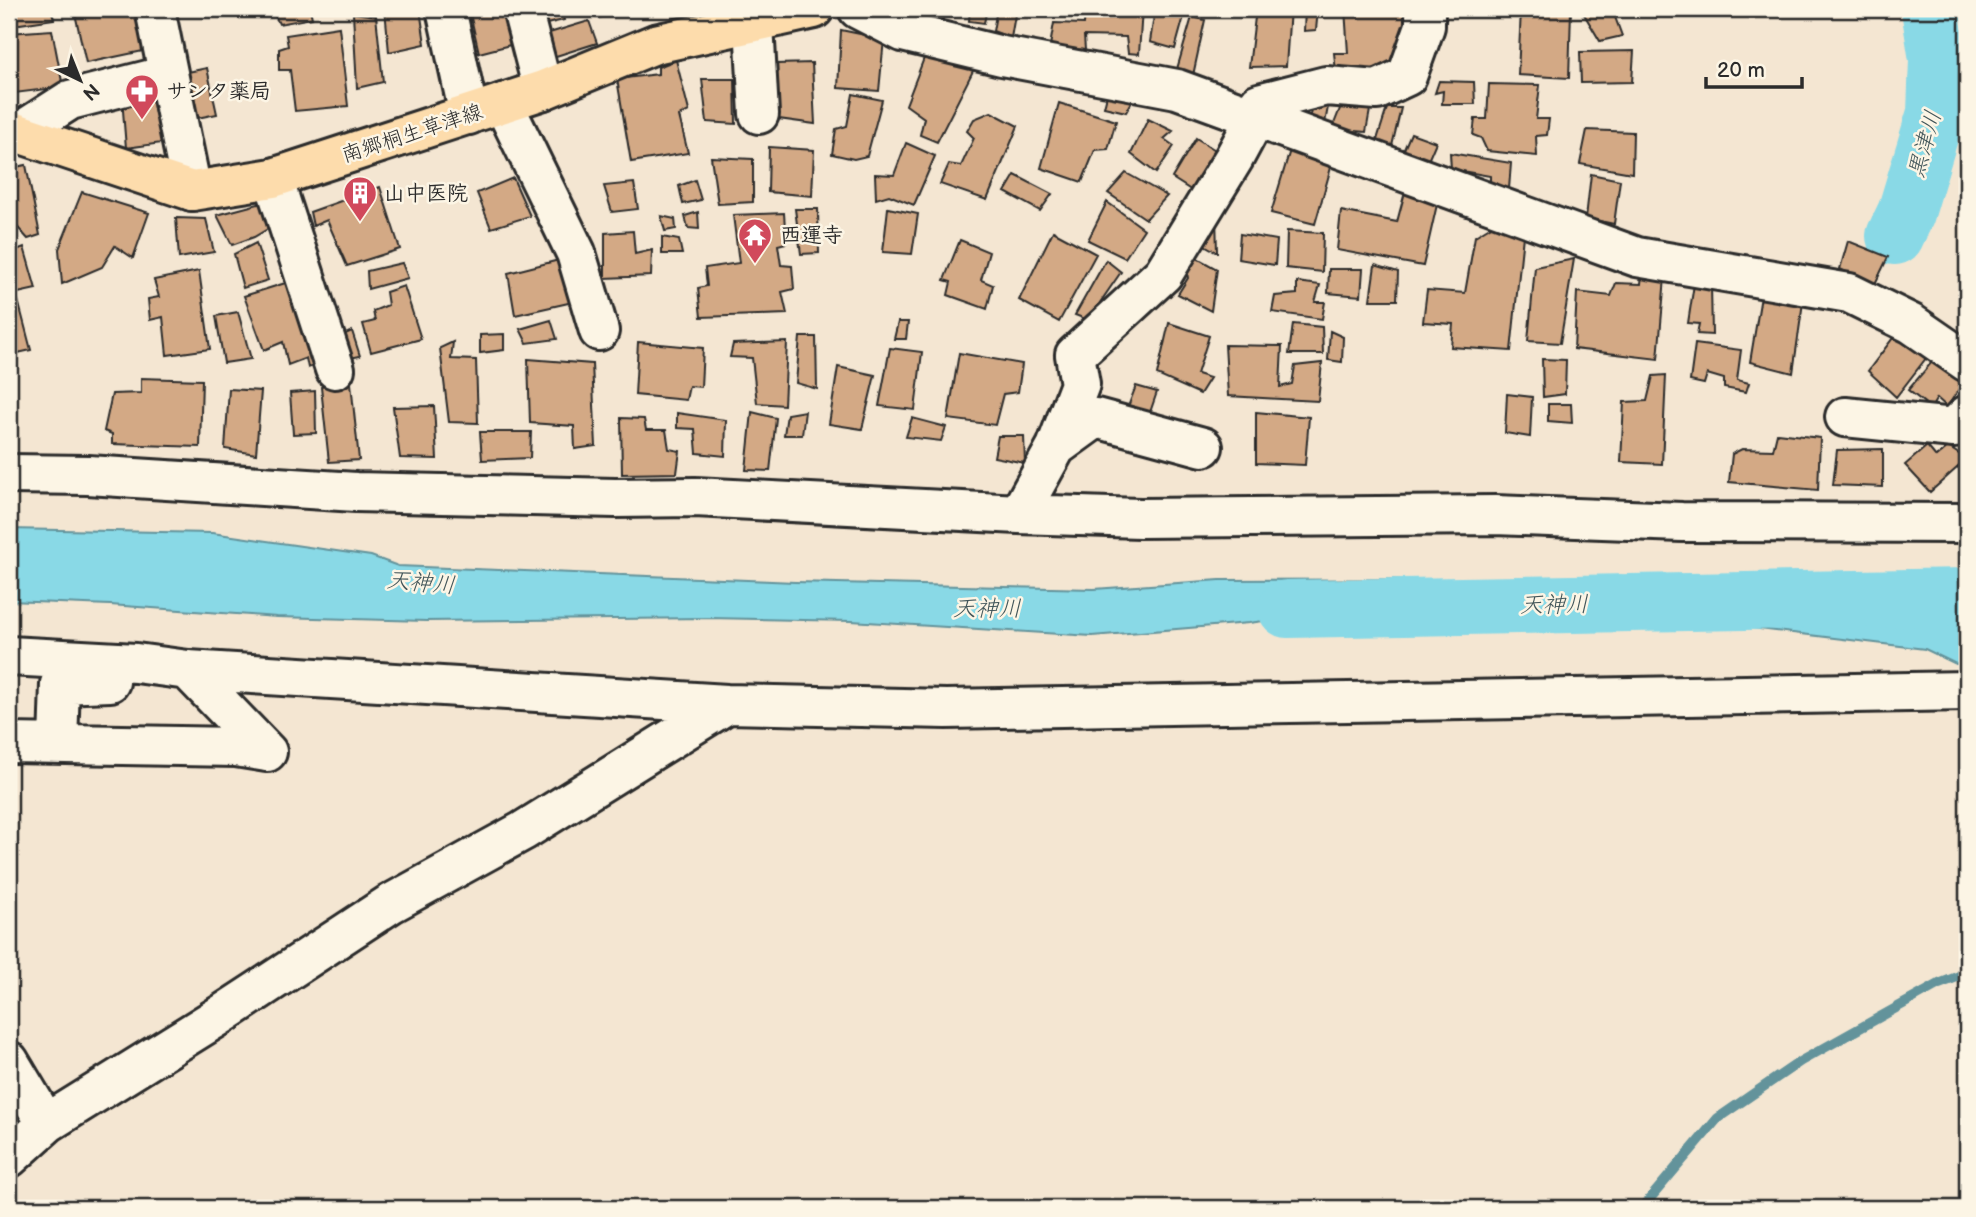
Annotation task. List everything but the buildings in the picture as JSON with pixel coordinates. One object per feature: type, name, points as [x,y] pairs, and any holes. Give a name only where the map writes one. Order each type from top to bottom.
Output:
[{"type":"main road","name":"南郷桐生草津線","points":[[14,131],[192,191],[273,178],[543,90],[655,44],[814,9]]},
{"type":"street","points":[[155,9],[192,191]]},
{"type":"street","points":[[446,9],[486,109],[576,253],[599,331]]},
{"type":"street","points":[[522,9],[543,90]]},
{"type":"street","points":[[858,9],[903,32],[1002,55],[1177,89],[1637,257],[1849,293],[1912,324],[1967,362]]},
{"type":"street","points":[[1019,514],[1056,447],[1080,384],[1075,355],[1163,274],[1234,158],[1255,118],[1259,103],[1326,86],[1377,90],[1407,76],[1425,26],[1425,9]]},
{"type":"street","points":[[754,24],[759,114]]},
{"type":"street","points":[[14,131],[70,100],[168,75]]},
{"type":"street","points":[[273,178],[335,369]]},
{"type":"street","points":[[1845,416],[1954,428],[1967,415]]},
{"type":"street","points":[[1056,447],[1096,418],[1203,447]]},
{"type":"street","points":[[9,474],[102,476],[356,492],[615,498],[695,497],[1140,518],[1495,515],[1682,522],[1967,523]]},
{"type":"street","points":[[9,656],[727,704],[946,709],[1967,691]]},
{"type":"street","points":[[58,743],[60,684],[117,682],[136,663]]},
{"type":"street","points":[[9,744],[236,747],[267,752],[188,670]]},
{"type":"street","points":[[9,1158],[49,1122],[224,1013],[390,904],[523,831],[727,704]]},
{"type":"street","points":[[9,1061],[37,1108],[49,1122]]},
{"type":"water","points":[[9,529],[212,533],[371,556],[398,566],[795,582],[1094,589],[1220,580],[1517,579],[1652,586],[1791,617],[1868,608],[1967,581],[1967,664],[1956,664],[1925,649],[1726,625],[1593,614],[1451,596],[1249,623],[1092,636],[851,621],[708,618],[426,621],[277,617],[9,601]]},
{"type":"waterway","name":"黒津川","points":[[1895,236],[1906,213],[1936,113],[1938,59],[1930,9]]},
{"type":"waterway","name":"天神川","points":[[1287,609],[1967,597]]},
{"type":"waterway","points":[[1642,1208],[1718,1118],[1801,1061],[1939,984],[1967,973]]},
{"type":"place","name":"サンタ薬局","points":[[142,121]]},
{"type":"place","name":"山中医院","points":[[360,223]]},
{"type":"place","name":"西運寺","points":[[755,265]]}]
